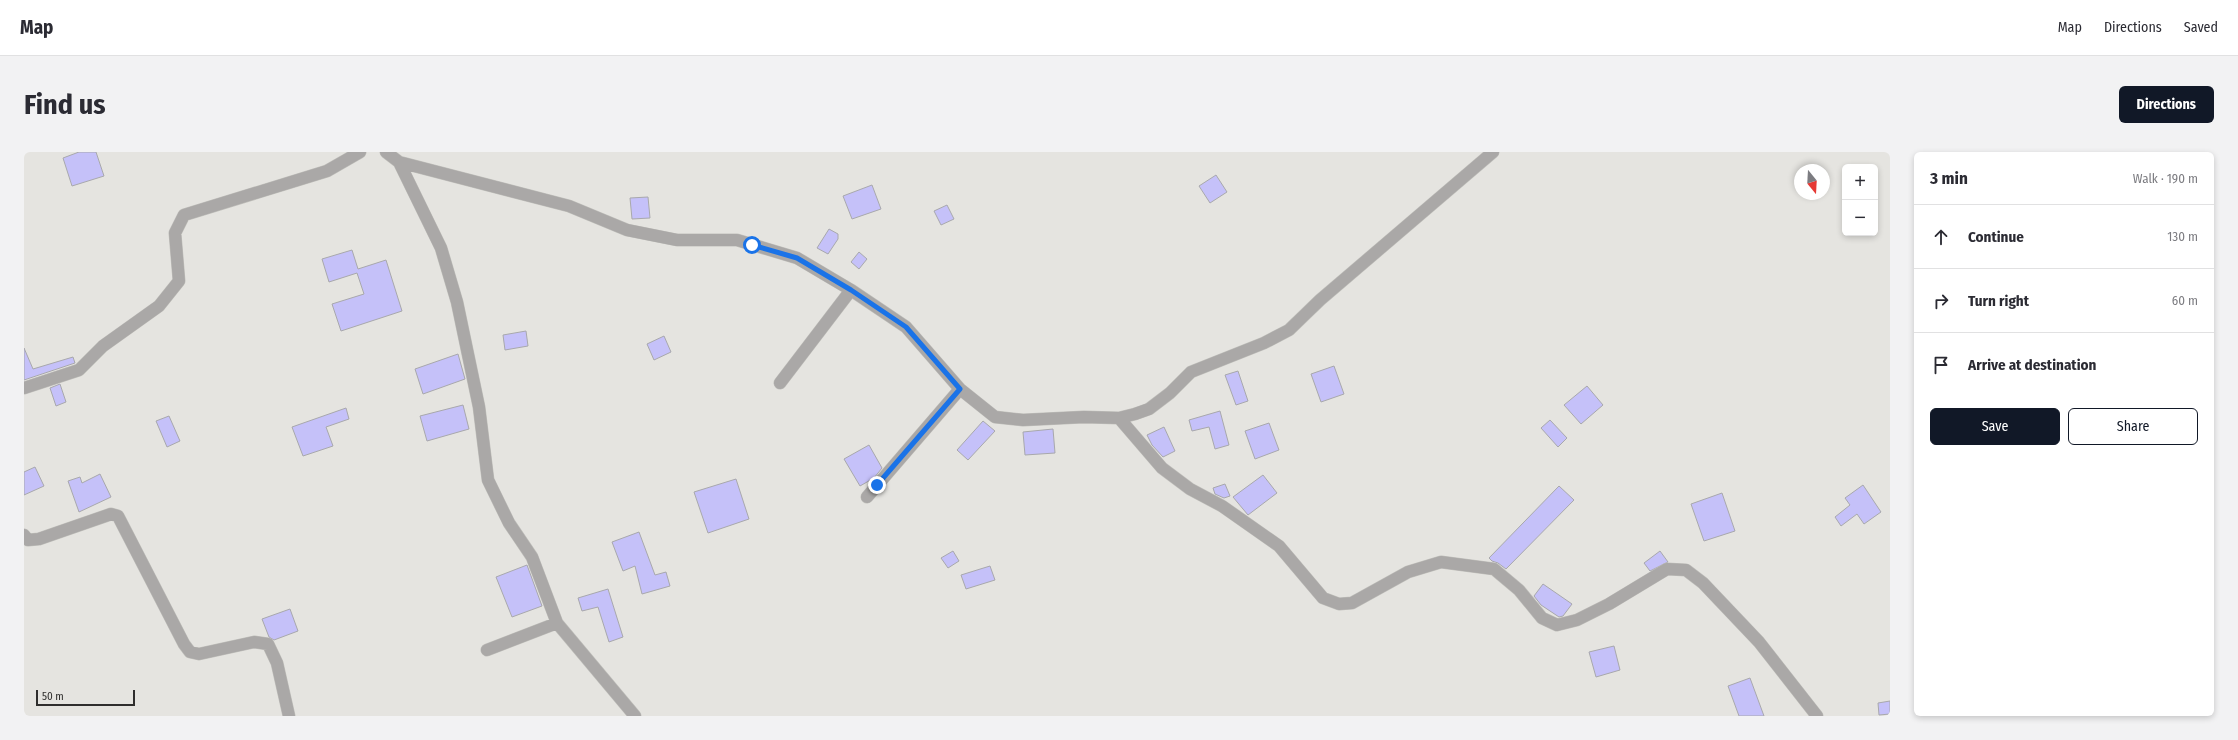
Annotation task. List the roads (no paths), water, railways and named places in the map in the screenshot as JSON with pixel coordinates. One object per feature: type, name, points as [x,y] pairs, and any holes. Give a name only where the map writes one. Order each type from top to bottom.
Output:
[{"type":"street","points":[[24,388],[79,370],[103,346],[159,306],[179,281],[175,233],[184,215],[327,171],[360,152]]},
{"type":"street","points":[[386,152],[399,162],[569,206],[627,230],[677,240],[737,240],[797,258],[851,290],[906,327],[960,389],[995,417],[1022,420],[1084,417],[1119,418],[1149,409],[1170,393],[1191,372],[1264,343],[1289,330],[1320,300],[1493,152]]},
{"type":"street","points":[[399,162],[441,248],[457,302],[479,407],[488,480],[509,523],[532,557],[557,623],[634,716]]},
{"type":"street","points":[[780,383],[851,290]]},
{"type":"street","points":[[867,497],[960,389]]},
{"type":"street","points":[[1119,418],[1162,468],[1190,489],[1222,506],[1279,546],[1323,598],[1339,604],[1352,603],[1408,572],[1441,562],[1494,569],[1519,590],[1542,618],[1557,625],[1577,620],[1609,604],[1667,569],[1686,570],[1703,583],[1759,642],[1817,716]]},
{"type":"street","points":[[24,535],[28,540],[39,539],[111,514],[118,516],[190,652],[199,654],[254,642],[268,644],[277,663],[289,716]]},
{"type":"street","points":[[487,650],[557,623]]}]
